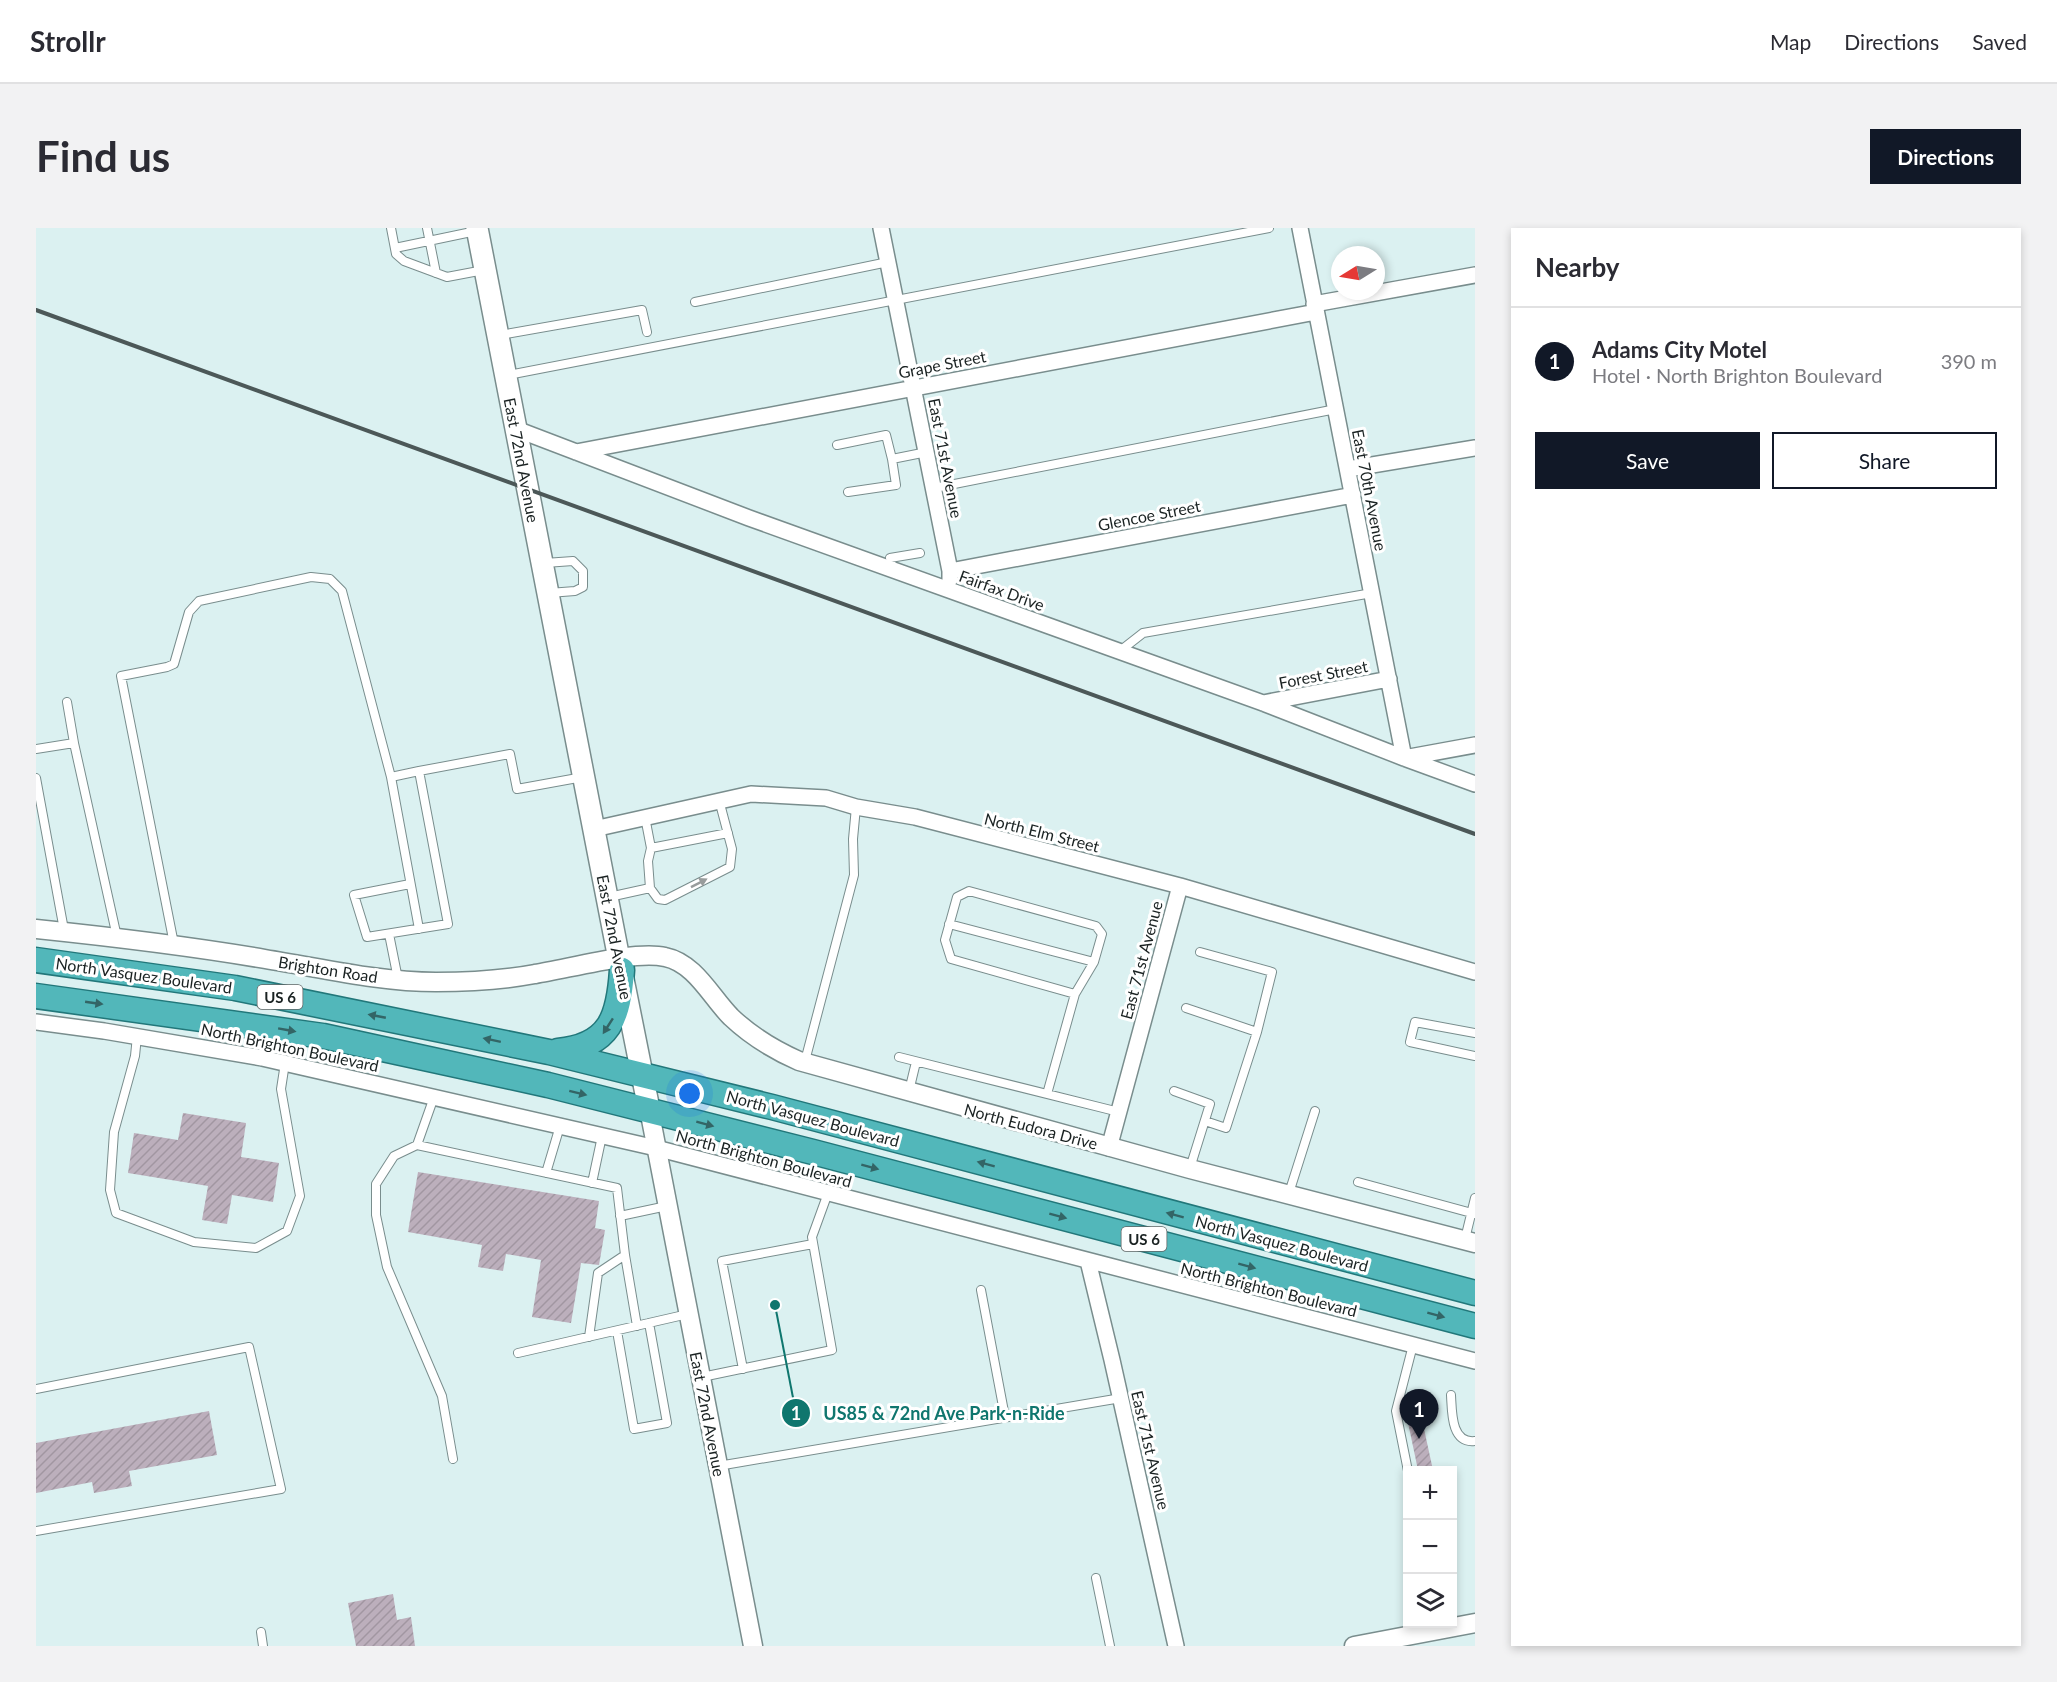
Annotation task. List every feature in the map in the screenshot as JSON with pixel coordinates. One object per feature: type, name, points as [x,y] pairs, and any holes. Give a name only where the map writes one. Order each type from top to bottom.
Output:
[{"type":"highway","name":"North Vasquez Boulevard","points":[[36,960],[235,988],[642,1073],[1475,1293]]},
{"type":"highway","points":[[549,1052],[582,1047],[602,1035],[619,1004],[620,964]]},
{"type":"highway","name":"North Vasquez Boulevard","points":[[36,996],[323,1036],[649,1109],[1475,1326]]},
{"type":"main road","name":"East 72nd Avenue","points":[[478,229],[649,1109]]},
{"type":"street","name":"East 71st Avenue","points":[[881,228],[950,571],[950,591]]},
{"type":"street","name":"East 70th Avenue","points":[[1300,228],[1404,758]]},
{"type":"street","name":"Grape Street","points":[[576,452],[914,388],[1475,275]]},
{"type":"street","name":"Fairfax Drive","points":[[516,429],[749,519],[1263,703],[1475,784]]},
{"type":"street","points":[[1348,469],[1475,448]]},
{"type":"street","name":"Glencoe Street","points":[[950,571],[1353,495]]},
{"type":"street","name":"Forest Street","points":[[1263,703],[1389,679]]},
{"type":"street","points":[[1404,758],[1475,745]]},
{"type":"street","name":"North Elm Street","points":[[594,829],[751,794],[826,798],[856,807],[915,817],[1180,886],[1475,972]]},
{"type":"street","name":"East 71st Avenue","points":[[1109,1148],[1180,886]]},
{"type":"street","name":"Brighton Road","points":[[36,929],[174,944],[398,980],[478,981],[620,964]]},
{"type":"street","name":"North Eudora Drive","points":[[620,964],[650,955],[672,958],[692,973],[733,1018],[755,1037],[805,1063],[1109,1148],[1470,1242]]},
{"type":"street","name":"North Brighton Boulevard","points":[[36,1022],[138,1036],[285,1063],[656,1148],[1475,1361]]},
{"type":"street","name":"East 72nd Avenue","points":[[649,1109],[753,1646]]},
{"type":"street","name":"East 71st Avenue","points":[[1088,1261],[1176,1646]]},
{"type":"street","points":[[1354,1646],[1475,1623]]},
{"type":"lane","points":[[391,228],[396,254],[404,261],[447,277],[485,269]]},
{"type":"lane","points":[[427,228],[436,273]]},
{"type":"lane","points":[[506,375],[1269,228]]},
{"type":"lane","points":[[395,248],[478,229]]},
{"type":"lane","points":[[695,302],[888,262]]},
{"type":"lane","points":[[498,335],[642,310],[647,332]]},
{"type":"lane","points":[[934,488],[1336,409]]},
{"type":"lane","points":[[837,445],[886,435],[892,459],[896,484],[848,492]]},
{"type":"lane","points":[[892,459],[927,452]]},
{"type":"lane","points":[[893,570],[890,558],[920,553]]},
{"type":"lane","points":[[542,563],[573,561],[583,571],[583,587],[575,591],[548,593]]},
{"type":"lane","points":[[174,944],[122,676],[167,668],[174,664],[189,612],[199,601],[311,577],[330,579],[342,591],[391,777],[419,929]]},
{"type":"lane","points":[[1119,652],[1143,633],[1372,593]]},
{"type":"lane","points":[[67,702],[117,937]]},
{"type":"lane","points":[[36,749],[74,743]]},
{"type":"lane","points":[[391,777],[510,754],[517,789],[584,777]]},
{"type":"lane","points":[[410,884],[354,895],[367,937],[448,924],[419,771]]},
{"type":"lane","points":[[36,778],[64,932]]},
{"type":"lane","points":[[645,817],[651,848],[648,861],[650,888],[658,899],[665,900],[730,867],[732,849],[719,800]]},
{"type":"lane","points":[[805,1063],[854,875],[853,839],[856,807]]},
{"type":"lane","points":[[651,848],[728,832]]},
{"type":"lane","points":[[608,897],[650,888]]},
{"type":"lane","points":[[1047,1094],[1075,994],[1094,962],[1102,934],[1096,926],[969,891],[957,897],[945,940],[951,958],[1075,994]]},
{"type":"lane","points":[[949,924],[1094,962]]},
{"type":"lane","points":[[389,934],[398,980]]},
{"type":"lane","points":[[1200,952],[1272,972],[1257,1032],[1226,1128],[1205,1121]]},
{"type":"lane","points":[[1186,1008],[1257,1032]]},
{"type":"lane","points":[[1475,1033],[1415,1022],[1410,1042],[1475,1056]]},
{"type":"lane","points":[[138,1036],[135,1056],[114,1132],[110,1190],[116,1213],[194,1242],[256,1248],[287,1231],[300,1196],[281,1089],[285,1063]]},
{"type":"lane","points":[[899,1057],[1119,1112]]},
{"type":"lane","points":[[909,1092],[916,1062]]},
{"type":"lane","points":[[1174,1091],[1210,1104],[1190,1169]]},
{"type":"lane","points":[[417,1145],[434,1097]]},
{"type":"lane","points":[[1288,1195],[1315,1111]]},
{"type":"lane","points":[[546,1173],[560,1126]]},
{"type":"lane","points":[[592,1183],[602,1136]]},
{"type":"lane","points":[[453,1460],[442,1396],[387,1267],[376,1215],[376,1184],[394,1156],[417,1145],[617,1188],[637,1326]]},
{"type":"lane","points":[[1358,1182],[1473,1214]]},
{"type":"lane","points":[[701,1377],[832,1350],[812,1238],[828,1193]]},
{"type":"lane","points":[[1470,1242],[1475,1197]]},
{"type":"lane","points":[[620,1216],[667,1206]]},
{"type":"lane","points":[[743,1369],[722,1261],[813,1244]]},
{"type":"lane","points":[[589,1337],[598,1273],[625,1255]]},
{"type":"lane","points":[[981,1290],[1005,1417]]},
{"type":"lane","points":[[518,1353],[688,1314]]},
{"type":"lane","points":[[617,1331],[634,1429],[666,1423],[649,1323]]},
{"type":"lane","points":[[1406,1466],[1396,1411],[1413,1345]]},
{"type":"lane","points":[[36,1389],[249,1347],[281,1489],[36,1531]]},
{"type":"lane","points":[[1450,1395],[1456,1432],[1461,1439],[1469,1442],[1475,1441]]},
{"type":"lane","points":[[718,1466],[1121,1398]]},
{"type":"lane","points":[[1096,1578],[1110,1646]]},
{"type":"lane","points":[[261,1632],[264,1646]]},
{"type":"building","points":[[183,1113],[246,1123],[241,1157],[279,1163],[273,1202],[232,1195],[227,1224],[202,1220],[208,1186],[128,1173],[134,1133],[178,1140]]},
{"type":"building","points":[[418,1172],[599,1201],[595,1228],[605,1230],[599,1265],[581,1263],[571,1323],[532,1317],[541,1260],[506,1254],[503,1271],[478,1267],[482,1245],[408,1232]]},
{"type":"building","points":[[209,1411],[217,1455],[129,1471],[132,1486],[94,1493],[92,1482],[36,1493],[36,1443]]},
{"type":"building","points":[[1421,1415],[1432,1466],[1417,1466],[1407,1418]]},
{"type":"building","points":[[393,1594],[397,1620],[411,1617],[415,1646],[356,1646],[348,1603]]},
{"type":"railway","points":[[36,310],[1475,834]]},
{"type":"place","name":"US85 & 72nd Ave Park-n-Ride","points":[[775,1305]]},
{"type":"place","name":"Adams City Motel","points":[[1419,1439]]}]
